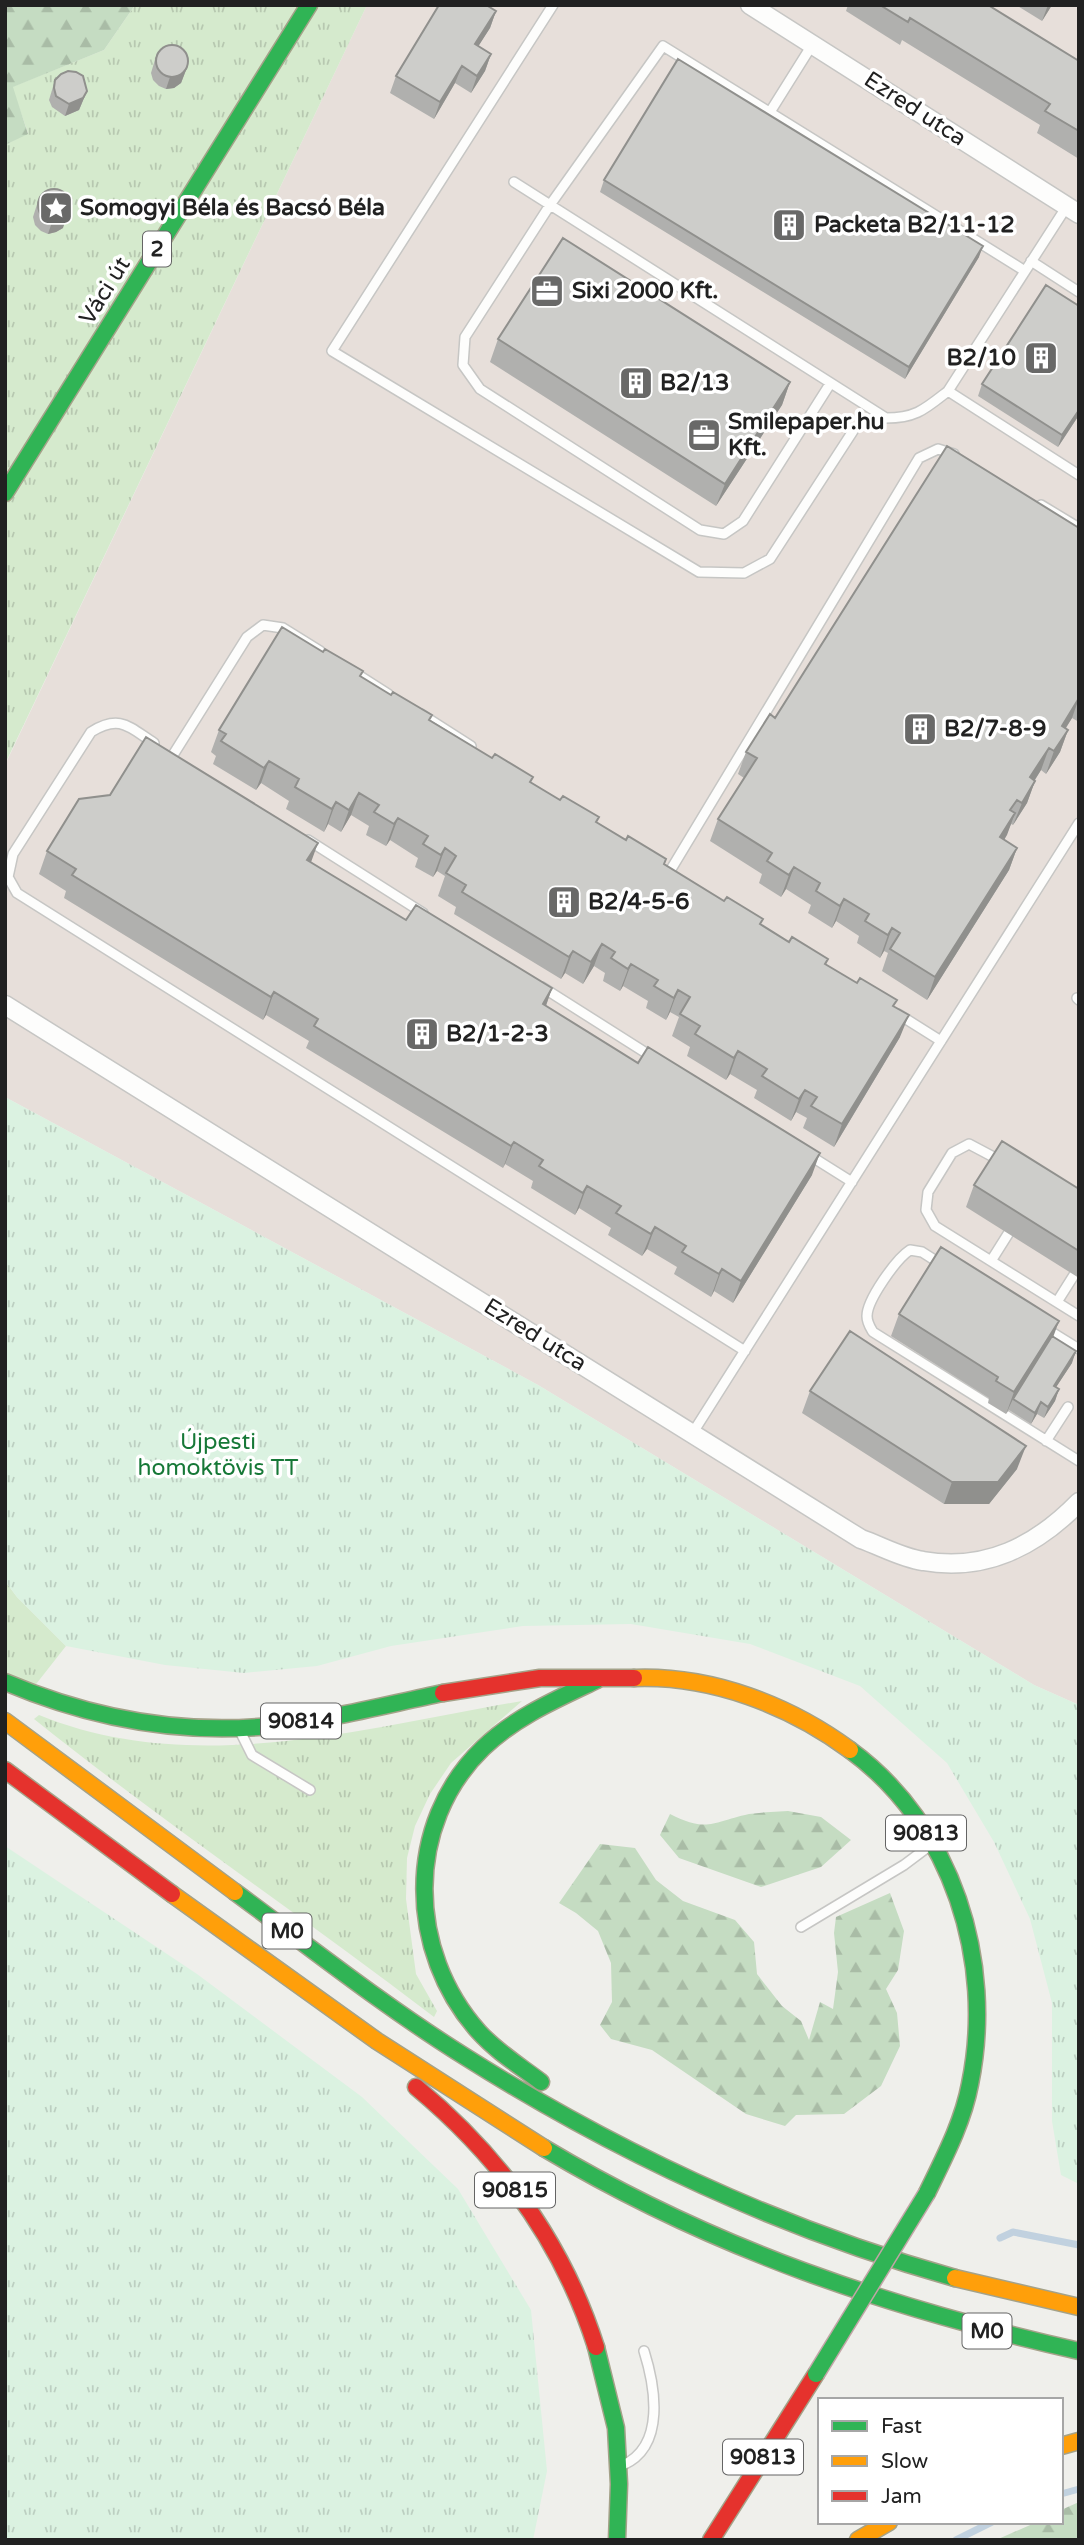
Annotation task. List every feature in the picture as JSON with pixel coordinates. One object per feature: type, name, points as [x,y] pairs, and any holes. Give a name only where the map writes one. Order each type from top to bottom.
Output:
[{"type":"main road","name":"Váci út","points":[[5,493],[309,5]]},
{"type":"main road","name":"90814","points":[[5,1682],[32,1695],[112,1717],[162,1725],[238,1728],[288,1724],[486,1686],[554,1677],[601,1679]]},
{"type":"main road","name":"90813","points":[[581,2122],[556,2093],[480,2033],[460,2007],[442,1974],[429,1940],[427,1853],[450,1790],[471,1759],[507,1727],[601,1679],[658,1678],[719,1686],[772,1703],[815,1724],[854,1750],[888,1783],[915,1814],[951,1880],[965,1921],[974,1962],[976,2041],[969,2087],[950,2145],[927,2193],[711,2540]]},
{"type":"main road","name":"M0","points":[[5,1721],[346,1974],[525,2093],[657,2164],[764,2213],[844,2244],[983,2287],[1079,2307]]},
{"type":"main road","name":"M0","points":[[5,1770],[277,1971],[430,2079],[572,2165],[700,2231],[822,2280],[897,2306],[1079,2351]]},
{"type":"main road","name":"90815","points":[[277,1971],[330,2024],[432,2099],[482,2150],[526,2203],[566,2269],[598,2350],[616,2426],[620,2492],[617,2540]]},
{"type":"main road","points":[[858,2540],[886,2524]]},
{"type":"street","name":"Ezred utca","points":[[750,5],[1073,210]]},
{"type":"street","name":"Ezred utca","points":[[5,1005],[861,1539],[921,1561],[964,1563],[1012,1552],[1045,1534],[1079,1502]]},
{"type":"lane","points":[[553,5],[332,351],[699,572],[744,573],[770,559],[853,431]]},
{"type":"lane","points":[[770,112],[812,45]]},
{"type":"lane","points":[[830,384],[743,521],[724,534],[700,530],[480,389],[463,365],[466,337],[550,205],[654,55],[663,46],[1025,271]]},
{"type":"lane","points":[[514,182],[886,418],[904,418],[921,412],[948,391],[1031,261],[1073,210]]},
{"type":"lane","points":[[1031,261],[1079,292]]},
{"type":"lane","points":[[948,391],[1079,475]]},
{"type":"lane","points":[[670,871],[919,458],[938,449],[967,461]]},
{"type":"lane","points":[[1034,501],[1079,528]]},
{"type":"lane","points":[[173,755],[247,638],[263,625],[283,628],[329,656]]},
{"type":"lane","points":[[340,664],[398,700]]},
{"type":"lane","points":[[409,707],[478,750]]},
{"type":"lane","points":[[184,763],[121,723],[105,723],[91,732],[13,855],[8,877],[17,893],[745,1351]]},
{"type":"lane","points":[[692,1434],[1079,823]]},
{"type":"lane","points":[[301,836],[430,917]]},
{"type":"lane","points":[[660,864],[682,878]]},
{"type":"lane","points":[[536,983],[664,1064]]},
{"type":"lane","points":[[894,1012],[941,1041]]},
{"type":"lane","points":[[1008,1165],[969,1144],[952,1153],[928,1192],[926,1210],[935,1226],[1079,1316]]},
{"type":"lane","points":[[805,1153],[852,1182]]},
{"type":"lane","points":[[991,1261],[1009,1234]]},
{"type":"lane","points":[[955,1273],[922,1252],[910,1250],[900,1257],[868,1308],[866,1320],[873,1332],[1079,1461]]},
{"type":"lane","points":[[1057,1303],[1074,1275]]},
{"type":"lane","points":[[1034,1321],[1079,1349]]},
{"type":"lane","points":[[1046,1441],[1068,1408]]},
{"type":"lane","points":[[238,1728],[252,1755],[310,1790]]},
{"type":"lane","points":[[801,1927],[904,1865],[932,1844]]},
{"type":"lane","points":[[618,2467],[634,2460],[653,2425],[652,2377],[645,2351]]},
{"type":"shaded area","points":[[367,5],[1079,5],[1079,1705],[1034,1685],[538,1385],[5,1097],[5,765]]},
{"type":"green space","points":[[5,5],[135,5],[104,50],[13,87],[28,134],[5,145]]},
{"type":"green space","points":[[135,5],[367,5],[5,764],[5,145],[28,133],[12,87],[104,50]]},
{"type":"green space","name":"Újpesti homoktövis TT","points":[[5,1097],[538,1385],[1034,1685],[1079,1705],[1079,2184],[1061,2175],[1052,2121],[1052,2003],[1030,1919],[994,1842],[947,1763],[860,1686],[750,1644],[631,1624],[523,1626],[391,1646],[317,1666],[244,1673],[165,1665],[66,1646],[17,1597],[5,1581]]},
{"type":"green space","points":[[5,1581],[17,1597],[66,1646],[33,1688],[5,1675]]},
{"type":"green space","points":[[522,1701],[451,1763],[430,1794],[415,1826],[407,1858],[406,1899],[416,1974],[437,2011],[434,2017],[34,1719],[39,1715],[98,1734],[157,1743],[218,1745],[279,1742],[341,1734]]},
{"type":"green space","points":[[788,1811],[821,1817],[851,1840],[821,1867],[761,1887],[679,1858],[660,1835],[670,1814],[693,1823],[710,1824],[749,1814]]},
{"type":"green space","points":[[600,1844],[635,1848],[656,1880],[683,1901],[735,1920],[754,1942],[757,1974],[782,2006],[801,2021],[809,2040],[820,2002],[833,2009],[838,1972],[834,1933],[836,1917],[890,1893],[904,1931],[898,1970],[886,1989],[897,2013],[900,2046],[881,2086],[844,2114],[796,2115],[785,2126],[746,2114],[652,2050],[611,2039],[600,2025],[612,2002],[611,1963],[598,1931],[559,1903]]},
{"type":"green space","points":[[5,1846],[197,1974],[362,2097],[458,2189],[531,2310],[547,2471],[533,2540],[5,2540]]},
{"type":"green space","points":[[1079,2502],[1079,2540],[996,2540],[1032,2524],[1063,2524],[1063,2509]]},
{"type":"building","points":[[439,5],[486,5],[496,11],[475,44],[491,54],[477,76],[462,66],[440,102],[396,76]]},
{"type":"building","points":[[880,5],[988,5],[1079,61],[1079,131],[1045,111],[1050,104],[910,18],[908,22]]},
{"type":"building","points":[[172,45],[183,50],[188,61],[183,72],[172,77],[161,72],[156,61],[161,50]]},
{"type":"building","name":"Packeta B2/11-12","points":[[678,59],[983,246],[909,367],[604,180]]},
{"type":"building","points":[[68,71],[83,76],[87,91],[83,98],[69,104],[56,96],[54,88],[55,80]]},
{"type":"building","points":[[54,189],[65,194],[70,205],[65,216],[54,221],[43,216],[38,205],[43,194]]},
{"type":"building","name":"B2/13","points":[[563,238],[790,382],[725,484],[498,339]]},
{"type":"building","name":"B2/10","points":[[1046,285],[1079,306],[1079,410],[1062,435],[982,384]]},
{"type":"building","name":"B2/7-8-9","points":[[947,446],[1079,528],[1079,698],[1062,726],[1068,730],[1054,751],[1049,748],[1030,777],[1035,781],[1022,803],[1017,800],[1010,810],[1015,813],[1000,837],[1017,848],[935,977],[890,949],[900,933],[892,928],[888,935],[865,921],[869,914],[844,899],[840,906],[816,891],[820,883],[794,867],[789,875],[767,861],[772,853],[718,819],[757,758],[746,752],[770,714],[775,718]]},
{"type":"building","name":"B2/4-5-6","points":[[282,627],[323,652],[325,649],[363,671],[360,676],[432,715],[429,720],[492,758],[495,754],[533,777],[530,782],[560,800],[563,796],[599,817],[596,822],[626,840],[628,836],[666,859],[664,864],[724,901],[727,897],[763,919],[760,924],[789,942],[792,937],[828,959],[825,964],[857,983],[860,978],[897,1000],[893,1006],[909,1015],[842,1124],[811,1106],[817,1097],[805,1090],[799,1099],[762,1076],[767,1069],[738,1051],[734,1058],[695,1034],[700,1026],[680,1014],[690,997],[678,990],[674,998],[654,986],[658,980],[631,964],[628,969],[611,958],[615,952],[602,944],[591,962],[573,951],[569,957],[462,892],[466,885],[446,873],[456,856],[445,848],[441,855],[423,844],[428,836],[398,818],[394,824],[374,812],[379,805],[359,793],[349,810],[336,802],[332,809],[295,787],[299,779],[269,761],[264,768],[221,741],[226,734],[219,730]]},
{"type":"building","name":"B2/1-2-3","points":[[146,737],[318,843],[307,860],[406,920],[416,905],[552,988],[543,1004],[638,1063],[648,1047],[820,1153],[741,1281],[722,1269],[719,1274],[682,1252],[686,1246],[655,1227],[651,1234],[616,1213],[621,1206],[587,1186],[583,1193],[539,1166],[543,1160],[514,1142],[511,1146],[314,1026],[318,1019],[274,992],[271,997],[72,875],[76,869],[47,851],[79,799],[110,795]]},
{"type":"building","points":[[1002,1141],[1079,1189],[1079,1251],[974,1185]]},
{"type":"building","points":[[941,1247],[1059,1321],[1014,1392],[996,1381],[998,1377],[899,1314]]},
{"type":"building","points":[[850,1331],[1026,1446],[998,1482],[952,1482],[810,1391]]},
{"type":"building","points":[[1052,1336],[1076,1351],[1054,1386],[1059,1389],[1048,1407],[1041,1402],[1035,1413],[1013,1399]]},
{"type":"waterway","points":[[1000,2238],[1013,2232],[1079,2245]]},
{"type":"waterway","points":[[1063,2493],[1079,2489]]},
{"type":"waterway","points":[[956,2540],[988,2524]]},
{"type":"traffic: fast","points":[[5,493],[309,5]]},
{"type":"traffic: fast","points":[[541,2082],[486,2039],[455,2000],[438,1965],[428,1927],[424,1888],[428,1850],[439,1813],[457,1779],[483,1748],[523,1718],[597,1680]]},
{"type":"traffic: fast","points":[[5,1682],[37,1695],[102,1714],[168,1726],[202,1728],[292,1723],[443,1693]]},
{"type":"traffic: fast","points":[[850,1750],[886,1781],[916,1817],[940,1856],[958,1899],[970,1944],[976,1991],[976,2038],[970,2084],[958,2126],[927,2193]]},
{"type":"traffic: fast","points":[[235,1892],[434,2037],[580,2124],[640,2156],[763,2212],[826,2236],[955,2278]]},
{"type":"traffic: fast","points":[[544,2148],[672,2216],[804,2271],[939,2315],[1079,2351]]},
{"type":"traffic: fast","points":[[816,2374],[927,2193]]},
{"type":"traffic: fast","points":[[596,2347],[616,2428],[619,2484],[617,2540]]},
{"type":"traffic: slow","points":[[634,1678],[692,1682],[748,1696],[801,1719],[850,1750]]},
{"type":"traffic: slow","points":[[5,1721],[235,1892]]},
{"type":"traffic: slow","points":[[172,1894],[377,2041],[544,2148]]},
{"type":"traffic: slow","points":[[955,2278],[1079,2307]]},
{"type":"traffic: slow","points":[[1063,2445],[1079,2441]]},
{"type":"traffic: slow","points":[[858,2540],[886,2524]]},
{"type":"traffic: jam","points":[[443,1693],[540,1678],[634,1678]]},
{"type":"traffic: jam","points":[[5,1770],[172,1894]]},
{"type":"traffic: jam","points":[[416,2087],[475,2142],[525,2204],[566,2272],[596,2347]]},
{"type":"traffic: jam","points":[[711,2540],[816,2374]]},
{"type":"place","name":"Somogyi Béla és Bacsó Béla","points":[[56,208]]},
{"type":"place","name":"Packeta B2/11-12","points":[[789,225]]},
{"type":"place","name":"Sixi 2000 Kft.","points":[[547,291]]},
{"type":"place","name":"B2/10","points":[[1041,358]]},
{"type":"place","name":"B2/13","points":[[636,383]]},
{"type":"place","name":"Smilepaper.hu Kft.","points":[[704,435]]},
{"type":"place","name":"B2/7-8-9","points":[[920,729]]},
{"type":"place","name":"B2/4-5-6","points":[[564,902]]},
{"type":"place","name":"B2/1-2-3","points":[[422,1034]]}]
